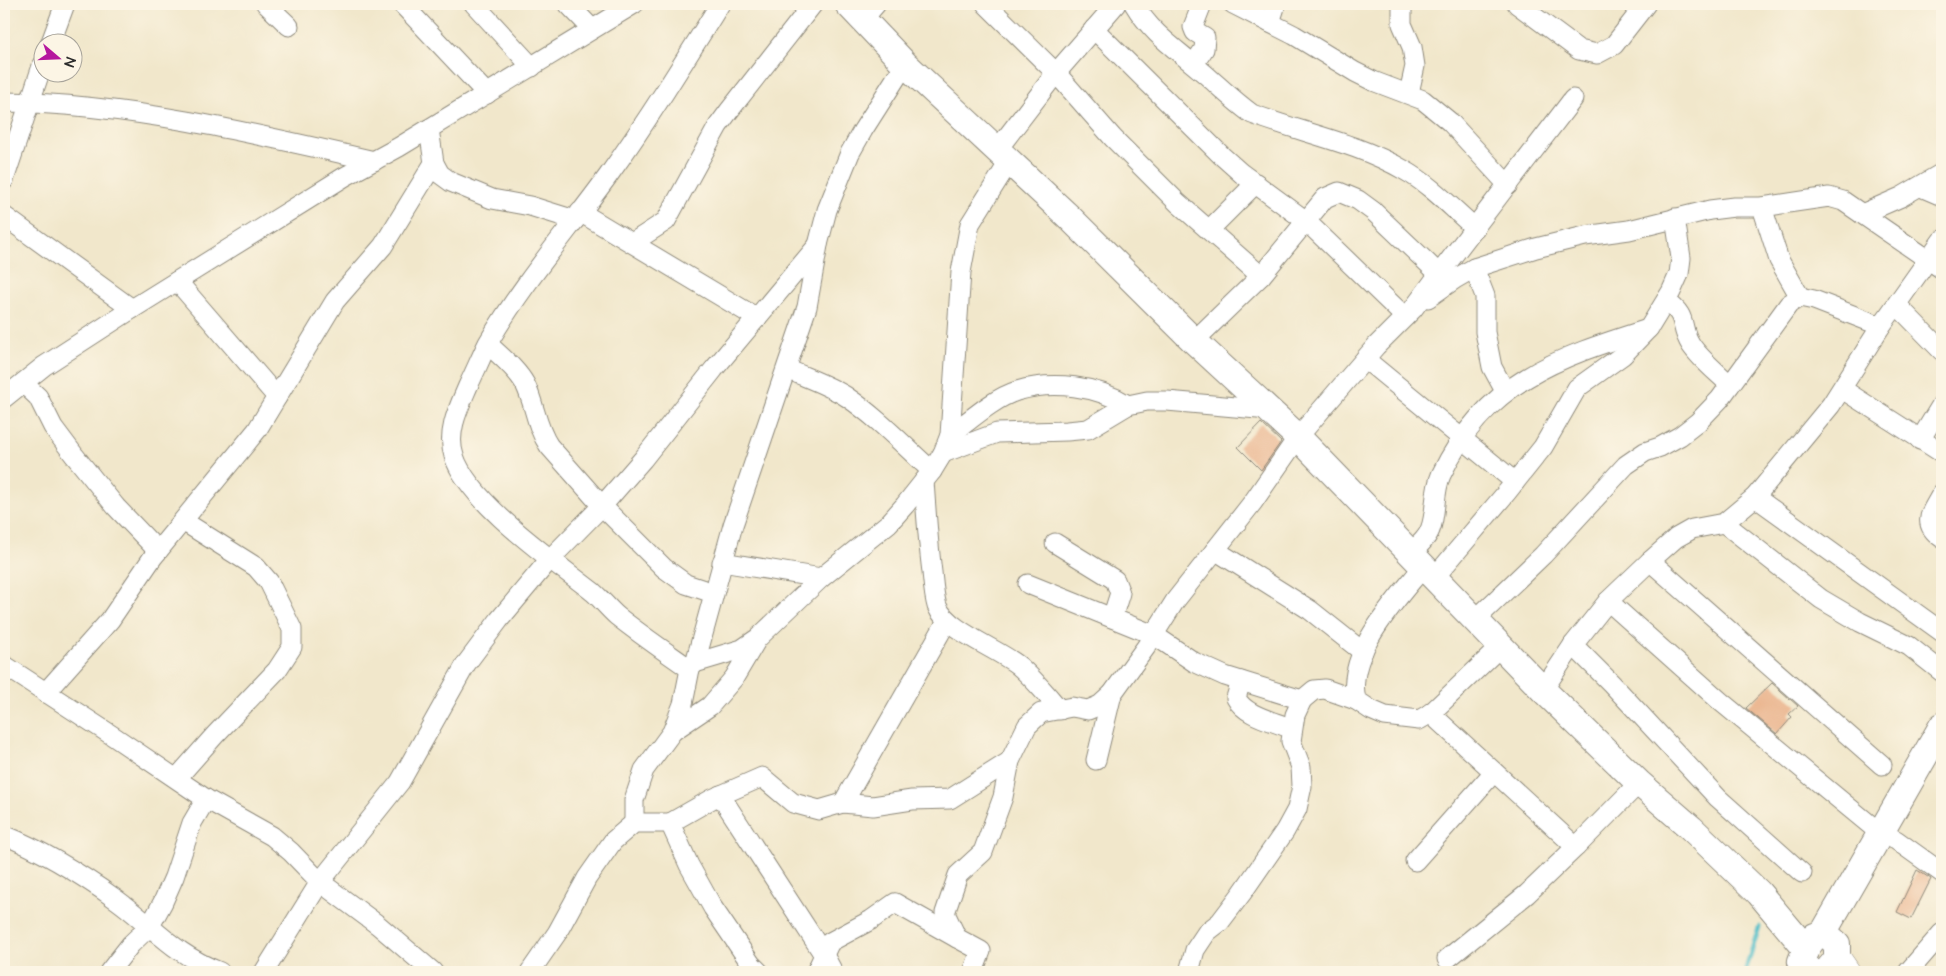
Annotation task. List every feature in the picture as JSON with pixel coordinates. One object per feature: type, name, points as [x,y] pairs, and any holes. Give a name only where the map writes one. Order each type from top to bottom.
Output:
[{"type":"main road","points":[[863,9],[905,64],[1070,218],[1194,341],[1298,437],[1543,690],[1639,783],[1691,828],[1820,957],[1888,837],[1942,726]]},
{"type":"main road","points":[[1888,837],[1942,761]]},
{"type":"street","points":[[55,32],[65,4]]},
{"type":"street","points":[[266,4],[289,26]]},
{"type":"street","points":[[402,4],[486,94]]},
{"type":"street","points":[[474,4],[532,67]]},
{"type":"street","points":[[568,4],[592,28]]},
{"type":"street","points":[[4,398],[44,366],[132,309],[344,177],[374,162],[634,4]]},
{"type":"street","points":[[692,666],[616,615],[596,594],[550,559],[478,496],[454,455],[452,434],[458,410],[488,344],[530,280],[656,105],[720,4]]},
{"type":"street","points":[[632,243],[666,221],[729,110],[813,4]]},
{"type":"street","points":[[986,4],[1056,73],[1113,138],[1178,203],[1261,276]]},
{"type":"street","points":[[692,666],[742,649],[758,638],[821,578],[888,523],[928,476],[943,453],[950,435],[961,272],[970,224],[1003,156],[1056,73],[1116,4]]},
{"type":"street","points":[[1134,4],[1153,31],[1194,64],[1238,105],[1252,114],[1382,158],[1430,188],[1475,228]]},
{"type":"street","points":[[1194,64],[1205,43],[1205,38],[1196,32],[1193,26],[1202,4]]},
{"type":"street","points":[[1233,4],[1311,45],[1355,72],[1423,100],[1440,113],[1508,185]]},
{"type":"street","points":[[1270,23],[1276,4]]},
{"type":"street","points":[[1402,4],[1402,24],[1412,47],[1414,66],[1409,93]]},
{"type":"street","points":[[1517,4],[1579,50],[1597,54],[1614,45],[1646,4]]},
{"type":"street","points":[[1094,29],[1222,156],[1306,221],[1409,313]]},
{"type":"street","points":[[634,823],[634,800],[644,770],[672,732],[684,704],[692,666],[733,525],[807,307],[818,245],[827,210],[850,153],[862,130],[905,64]]},
{"type":"street","points":[[4,180],[37,82]]},
{"type":"street","points":[[957,938],[945,913],[958,875],[983,852],[1002,797],[1010,761],[1027,726],[1042,713],[1072,707],[1088,710],[1100,705],[1112,694],[1154,635],[1175,601],[1253,502],[1298,437],[1365,359],[1409,313],[1573,99]]},
{"type":"street","points":[[4,102],[122,112],[205,125],[278,139],[374,162]]},
{"type":"street","points":[[429,129],[434,163],[440,174],[451,182],[476,194],[492,199],[577,216],[632,243],[757,318]]},
{"type":"street","points":[[45,693],[110,620],[158,551],[257,430],[335,301],[383,246],[434,163]]},
{"type":"street","points":[[1862,214],[1921,187],[1942,173]]},
{"type":"street","points":[[1209,230],[1256,183]]},
{"type":"street","points":[[1921,187],[1942,196]]},
{"type":"street","points":[[1194,341],[1261,276],[1325,198],[1339,192],[1358,200],[1373,211],[1439,274]]},
{"type":"street","points":[[1409,313],[1455,279],[1474,268],[1536,248],[1585,236],[1630,230],[1675,218],[1726,208],[1762,207],[1829,197],[1843,201],[1936,265]]},
{"type":"street","points":[[1762,207],[1778,260],[1800,297]]},
{"type":"street","points":[[4,216],[132,309]]},
{"type":"street","points":[[1356,700],[1353,687],[1357,666],[1363,652],[1381,620],[1422,566],[1515,482],[1543,447],[1577,388],[1624,356],[1649,328],[1666,301],[1679,274],[1681,258],[1675,218]]},
{"type":"street","points":[[1543,690],[1573,645],[1608,601],[1650,561],[1676,538],[1692,528],[1724,523],[1755,497],[1815,425],[1842,389],[1881,326],[1897,305],[1936,265],[1942,240]]},
{"type":"street","points":[[264,972],[320,882],[400,782],[466,664],[499,620],[550,559],[602,506],[643,459],[714,369],[818,245]]},
{"type":"street","points":[[1474,268],[1485,296],[1485,332],[1492,368],[1505,391]]},
{"type":"street","points":[[177,281],[277,397]]},
{"type":"street","points":[[1474,620],[1543,555],[1626,465],[1645,452],[1660,447],[1680,436],[1698,422],[1730,385],[1776,319],[1789,304],[1800,297],[1814,300],[1881,326]]},
{"type":"street","points":[[1666,301],[1680,314],[1684,322],[1685,334],[1691,345],[1730,385]]},
{"type":"street","points":[[1897,305],[1942,352]]},
{"type":"street","points":[[1422,566],[1423,540],[1430,530],[1436,485],[1461,439],[1476,420],[1505,391],[1558,360],[1593,346],[1649,328]]},
{"type":"street","points":[[488,344],[519,375],[525,385],[542,435],[549,446],[602,506],[674,576],[696,589],[713,593]]},
{"type":"street","points":[[1365,359],[1515,482]]},
{"type":"street","points":[[787,370],[847,397],[873,418],[928,476],[926,527],[937,606],[947,621],[961,632],[1002,653],[1018,665],[1031,676],[1060,710]]},
{"type":"street","points":[[23,383],[38,397],[53,427],[86,470],[158,551]]},
{"type":"street","points":[[950,435],[1001,399],[1017,391],[1035,388],[1084,387],[1116,398],[1128,405]]},
{"type":"street","points":[[1842,389],[1942,454]]},
{"type":"street","points":[[943,453],[998,433],[1088,429],[1128,405],[1148,401],[1269,410]]},
{"type":"street","points":[[1920,440],[1942,404]]},
{"type":"street","points":[[1942,493],[1929,519],[1929,526],[1933,532],[1942,538]]},
{"type":"street","points":[[1755,497],[1942,632]]},
{"type":"street","points":[[177,778],[277,670],[292,647],[293,636],[292,629],[269,582],[256,567],[183,521]]},
{"type":"street","points":[[1724,523],[1821,599],[1860,622],[1909,646],[1942,672]]},
{"type":"street","points":[[1054,543],[1115,580],[1120,593],[1112,618]]},
{"type":"street","points":[[1215,550],[1310,610],[1363,652]]},
{"type":"street","points":[[1650,561],[1882,765]]},
{"type":"street","points":[[722,562],[821,578]]},
{"type":"street","points":[[1028,584],[1154,635],[1194,662],[1225,676],[1302,700]]},
{"type":"street","points":[[1608,601],[1720,701],[1888,837],[1942,873]]},
{"type":"street","points":[[843,803],[947,621]]},
{"type":"street","points":[[672,732],[710,706],[734,678],[758,638]]},
{"type":"street","points":[[1573,645],[1718,798],[1802,873]]},
{"type":"street","points":[[1189,972],[1195,950],[1207,932],[1220,922],[1242,894],[1285,831],[1297,809],[1302,786],[1302,767],[1291,741],[1292,728],[1302,700],[1314,690],[1326,689],[1356,700],[1371,710],[1385,716],[1419,720],[1430,713],[1500,646]]},
{"type":"street","points":[[4,665],[206,798],[272,836],[291,852],[320,882],[378,925],[433,972]]},
{"type":"street","points":[[1241,681],[1236,698],[1239,704],[1250,712],[1292,728]]},
{"type":"street","points":[[1096,760],[1112,694]]},
{"type":"street","points":[[1430,713],[1576,847]]},
{"type":"street","points":[[530,972],[557,933],[592,870],[613,841],[634,823],[670,823],[720,796],[762,777],[793,803],[819,810],[843,803],[873,806],[912,800],[950,799],[1010,761]]},
{"type":"street","points":[[1415,861],[1494,772]]},
{"type":"street","points":[[1447,959],[1526,894],[1576,847],[1639,783]]},
{"type":"street","points":[[720,796],[824,955],[833,972]]},
{"type":"street","points":[[109,972],[131,944],[150,926],[174,877],[192,823],[206,798]]},
{"type":"street","points":[[670,823],[689,866],[713,908],[751,964],[759,972]]},
{"type":"street","points":[[4,835],[26,844],[86,880],[117,900],[181,953],[200,965],[220,972]]},
{"type":"street","points":[[816,972],[830,942],[871,920],[895,902],[981,951],[973,972]]},
{"type":"street","points":[[1908,972],[1942,933]]},
{"type":"building","points":[[1261,423],[1281,442],[1261,470],[1238,447]]},
{"type":"building","points":[[1772,683],[1798,706],[1789,714],[1792,717],[1777,734],[1746,708]]},
{"type":"building","points":[[1917,870],[1931,879],[1911,919],[1897,912]]},
{"type":"waterway","points":[[1745,972],[1759,927]]}]
